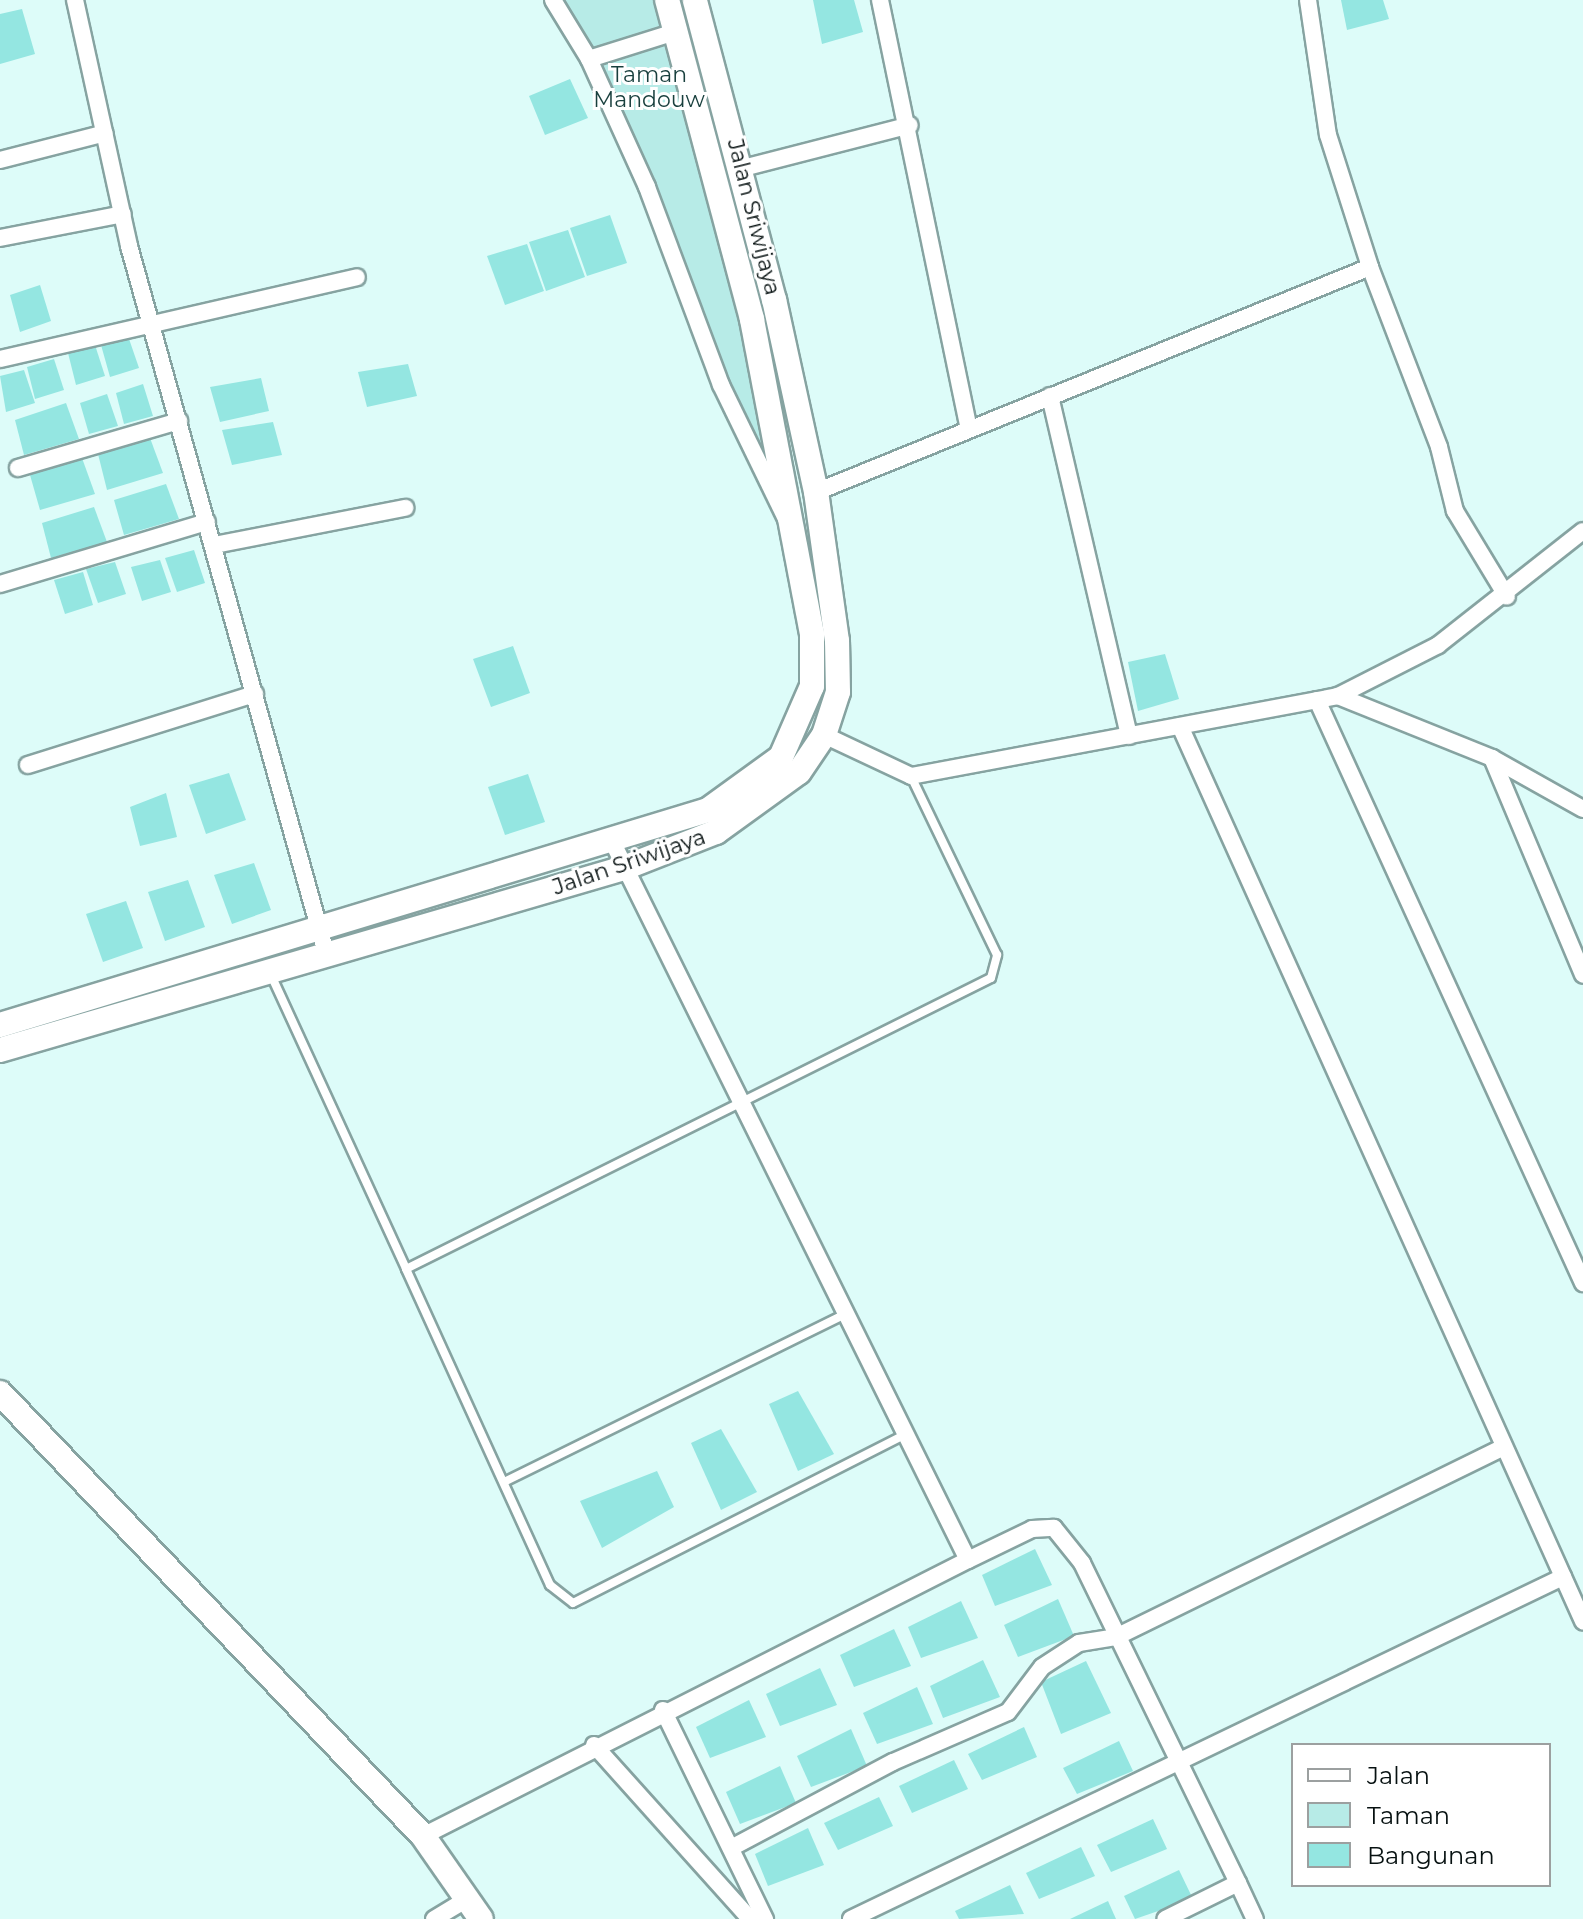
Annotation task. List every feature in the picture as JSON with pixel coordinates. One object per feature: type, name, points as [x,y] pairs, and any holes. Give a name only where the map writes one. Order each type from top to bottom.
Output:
[{"type":"main road","name":"Jalan Sriwijaya","points":[[0,1025],[319,927],[613,843],[740,794],[796,733],[814,658],[795,534],[718,173],[667,0]]},
{"type":"main road","name":"Jalan Sriwijaya","points":[[0,1050],[268,969],[624,868],[716,832],[768,800],[799,772],[824,735],[838,692],[837,641],[816,492],[743,168],[695,0]]},
{"type":"main road","points":[[75,1002],[83,1026]]},
{"type":"main road","points":[[0,1393],[423,1836],[474,1909]]},
{"type":"street","points":[[75,0],[123,214],[326,953]]},
{"type":"street","points":[[553,0],[589,59],[769,496],[795,534]]},
{"type":"street","points":[[880,0],[910,125],[969,429]]},
{"type":"street","points":[[1308,0],[1328,135],[1370,267],[1439,447],[1455,511],[1507,597]]},
{"type":"street","points":[[589,59],[678,31]]},
{"type":"street","points":[[743,168],[910,125]]},
{"type":"street","points":[[0,160],[105,133]]},
{"type":"street","points":[[0,238],[123,214]]},
{"type":"street","points":[[816,492],[1370,267]]},
{"type":"street","points":[[0,359],[151,320],[357,277]]},
{"type":"street","points":[[1050,396],[1129,736]]},
{"type":"street","points":[[18,468],[179,421]]},
{"type":"street","points":[[214,545],[405,508]]},
{"type":"street","points":[[0,584],[207,522]]},
{"type":"street","points":[[824,735],[911,776],[1338,696],[1438,645],[1507,597],[1583,531]]},
{"type":"street","points":[[28,765],[255,694]]},
{"type":"street","points":[[1338,696],[1492,758],[1583,809]]},
{"type":"street","points":[[1317,700],[1583,1283]]},
{"type":"street","points":[[1180,726],[1501,1448],[1583,1621]]},
{"type":"street","points":[[1492,758],[1583,975]]},
{"type":"street","points":[[613,843],[843,1315],[968,1560]]},
{"type":"street","points":[[731,1848],[893,1762],[1008,1712],[1042,1667],[1079,1643],[1116,1637],[1501,1448]]},
{"type":"street","points":[[423,1836],[663,1710],[968,1560],[1032,1529],[1054,1528],[1082,1563],[1255,1919]]},
{"type":"street","points":[[851,1919],[1563,1577]]},
{"type":"street","points":[[663,1710],[765,1919]]},
{"type":"street","points":[[594,1745],[750,1919]]},
{"type":"street","points":[[1165,1919],[1238,1883]]},
{"type":"street","points":[[434,1919],[474,1909]]},
{"type":"lane","points":[[406,1269],[741,1104],[998,971],[997,955],[911,776]]},
{"type":"lane","points":[[268,969],[550,1585],[573,1603],[906,1434]]},
{"type":"lane","points":[[504,1482],[843,1315]]},
{"type":"green space","points":[[557,0],[665,0],[674,29],[591,56]]},
{"type":"green space","name":"Taman Mandouw","points":[[677,33],[787,496],[769,495],[591,60]]},
{"type":"building","points":[[813,0],[854,0],[863,32],[822,44]]},
{"type":"building","points":[[1341,0],[1383,0],[1389,19],[1347,30]]},
{"type":"building","points":[[22,9],[35,54],[0,64],[0,14]]},
{"type":"building","points":[[570,79],[588,118],[545,135],[529,96]]},
{"type":"building","points":[[610,215],[627,263],[587,276],[570,228]]},
{"type":"building","points":[[568,230],[585,277],[546,291],[529,242]]},
{"type":"building","points":[[527,244],[544,291],[505,305],[487,256]]},
{"type":"building","points":[[40,285],[51,321],[20,332],[10,295]]},
{"type":"building","points":[[128,336],[139,368],[110,377],[101,345]]},
{"type":"building","points":[[95,345],[105,376],[76,385],[68,353]]},
{"type":"building","points":[[54,359],[64,390],[35,399],[27,367]]},
{"type":"building","points":[[408,364],[417,396],[367,407],[358,372]]},
{"type":"building","points":[[24,370],[35,403],[6,412],[0,376]]},
{"type":"building","points":[[261,378],[269,411],[220,422],[210,387]]},
{"type":"building","points":[[143,384],[153,416],[124,424],[116,393]]},
{"type":"building","points":[[107,394],[118,426],[89,434],[80,403]]},
{"type":"building","points":[[66,403],[79,439],[24,455],[15,420]]},
{"type":"building","points":[[273,422],[282,455],[232,465],[222,430]]},
{"type":"building","points":[[150,438],[163,473],[107,490],[98,454]]},
{"type":"building","points":[[82,458],[95,494],[40,510],[30,475]]},
{"type":"building","points":[[166,484],[179,519],[124,535],[114,500]]},
{"type":"building","points":[[94,507],[107,542],[51,558],[42,523]]},
{"type":"building","points":[[194,550],[205,583],[177,592],[165,558]]},
{"type":"building","points":[[160,560],[171,592],[142,601],[131,567]]},
{"type":"building","points":[[115,562],[126,594],[98,603],[86,569]]},
{"type":"building","points":[[83,572],[93,605],[65,614],[54,580]]},
{"type":"building","points":[[513,646],[530,693],[491,707],[473,659]]},
{"type":"building","points":[[1165,654],[1179,699],[1138,711],[1128,662]]},
{"type":"building","points":[[229,773],[246,820],[206,834],[189,785]]},
{"type":"building","points":[[528,774],[545,822],[505,835],[488,787]]},
{"type":"building","points":[[166,793],[177,837],[140,846],[130,807]]},
{"type":"building","points":[[254,863],[271,910],[232,924],[214,875]]},
{"type":"building","points":[[188,880],[205,927],[165,941],[148,892]]},
{"type":"building","points":[[126,901],[143,948],[103,962],[86,914]]},
{"type":"building","points":[[798,1391],[834,1454],[798,1471],[769,1404]]},
{"type":"building","points":[[721,1429],[757,1492],[721,1510],[691,1443]]},
{"type":"building","points":[[657,1471],[674,1507],[602,1548],[580,1501]]},
{"type":"building","points":[[1035,1549],[1052,1585],[995,1606],[982,1575]]},
{"type":"building","points":[[1058,1599],[1074,1636],[1018,1657],[1004,1625]]},
{"type":"building","points":[[961,1601],[978,1638],[921,1658],[908,1627]]},
{"type":"building","points":[[894,1629],[911,1666],[854,1687],[840,1655]]},
{"type":"building","points":[[983,1660],[1000,1697],[943,1718],[930,1686]]},
{"type":"building","points":[[1086,1661],[1111,1713],[1061,1734],[1041,1682]]},
{"type":"building","points":[[820,1668],[837,1705],[780,1726],[766,1694]]},
{"type":"building","points":[[917,1687],[933,1724],[877,1744],[863,1713]]},
{"type":"building","points":[[749,1700],[766,1737],[710,1758],[696,1727]]},
{"type":"building","points":[[1024,1727],[1037,1757],[982,1780],[968,1754]]},
{"type":"building","points":[[851,1729],[867,1766],[811,1787],[797,1756]]},
{"type":"building","points":[[1119,1741],[1133,1771],[1077,1794],[1063,1768]]},
{"type":"building","points":[[954,1760],[968,1789],[912,1813],[899,1786]]},
{"type":"building","points":[[780,1766],[796,1803],[740,1824],[726,1792]]},
{"type":"building","points":[[879,1797],[893,1826],[838,1850],[824,1823]]},
{"type":"building","points":[[1153,1819],[1167,1849],[1111,1872],[1097,1845]]},
{"type":"building","points":[[808,1828],[824,1865],[768,1886],[755,1854]]},
{"type":"building","points":[[1081,1847],[1095,1876],[1039,1899],[1026,1873]]},
{"type":"building","points":[[1179,1870],[1193,1899],[1135,1919],[1124,1896]]},
{"type":"building","points":[[1010,1885],[1024,1914],[959,1919],[955,1911]]},
{"type":"building","points":[[1108,1901],[1116,1919],[1070,1919]]}]
